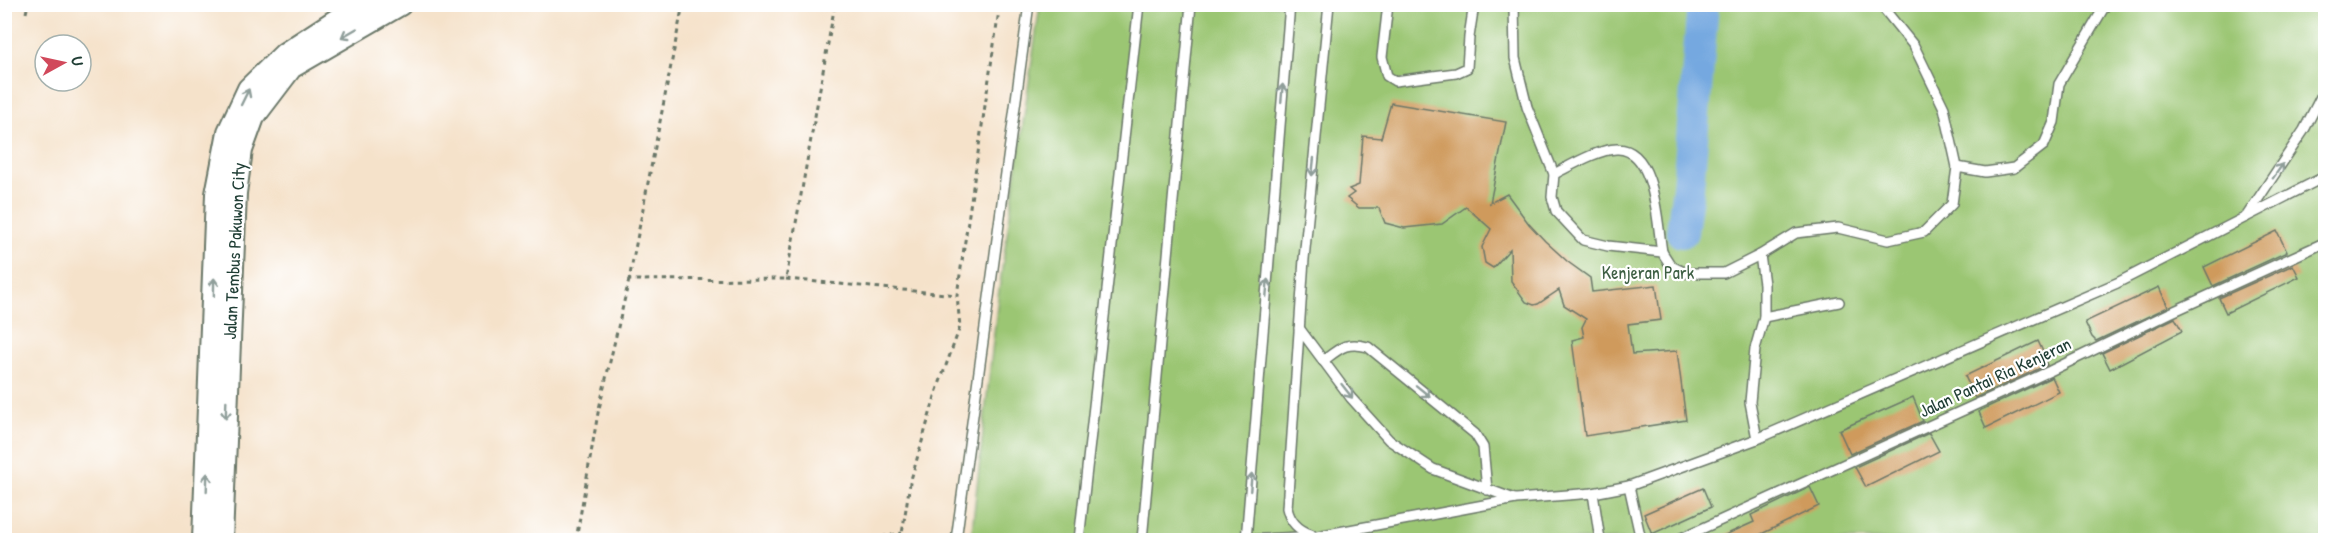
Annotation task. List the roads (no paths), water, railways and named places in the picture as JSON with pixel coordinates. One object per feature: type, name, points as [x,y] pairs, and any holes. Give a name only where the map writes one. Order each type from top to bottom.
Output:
[{"type":"street","name":"Jalan Tembus Pakuwon City","points":[[204,540],[217,194],[229,132],[249,89],[285,54],[362,4]]},
{"type":"street","name":"Jalan Tembus Pakuwon City","points":[[220,540],[235,193],[241,150],[253,117],[291,67],[400,4]]},
{"type":"lane","points":[[956,540],[1029,4]]},
{"type":"lane","points":[[1079,540],[1139,4]]},
{"type":"lane","points":[[1142,540],[1191,4]]},
{"type":"lane","points":[[1290,4],[1246,540],[1317,536],[1516,499],[1593,492],[1629,486],[1756,439],[2117,283],[2325,176]]},
{"type":"lane","points":[[1317,536],[1301,531],[1289,518],[1287,508],[1304,259],[1329,4]]},
{"type":"lane","points":[[1388,4],[1382,57],[1386,76],[1395,81],[1456,73],[1467,68],[1474,4]]},
{"type":"lane","points":[[1514,4],[1515,58],[1527,107],[1554,174],[1551,197],[1556,211],[1583,240],[1608,246],[1662,252]]},
{"type":"lane","points":[[1554,174],[1604,151],[1618,148],[1634,152],[1644,164],[1649,180],[1662,252],[1671,266],[1686,273],[1724,273],[1796,233],[1838,228],[1888,240],[1924,232],[1952,204],[1957,167],[1944,108],[1914,46],[1880,4]]},
{"type":"lane","points":[[1957,167],[1985,172],[2014,168],[2044,145],[2054,122],[2060,84],[2103,6]]},
{"type":"lane","points":[[2245,219],[2304,130],[2325,87]]},
{"type":"lane","name":"Jalan Pantai Ria Kenjeran","points":[[1677,540],[2050,371],[2325,242]]},
{"type":"lane","points":[[1756,439],[1750,394],[1755,349],[1764,317],[1764,284],[1760,255]]},
{"type":"lane","points":[[1764,317],[1839,302]]},
{"type":"lane","points":[[1299,328],[1351,398],[1389,440],[1433,469],[1516,499]]},
{"type":"lane","points":[[1323,361],[1343,346],[1356,344],[1368,346],[1475,434],[1484,454],[1487,490]]},
{"type":"lane","points":[[1629,486],[1641,540]]},
{"type":"lane","points":[[1593,492],[1600,540]]},
{"type":"waterway","points":[[1682,232],[1688,188],[1703,4]]},
{"type":"park label","name":"Kenjeran Park","points":[[1648,272]]}]
